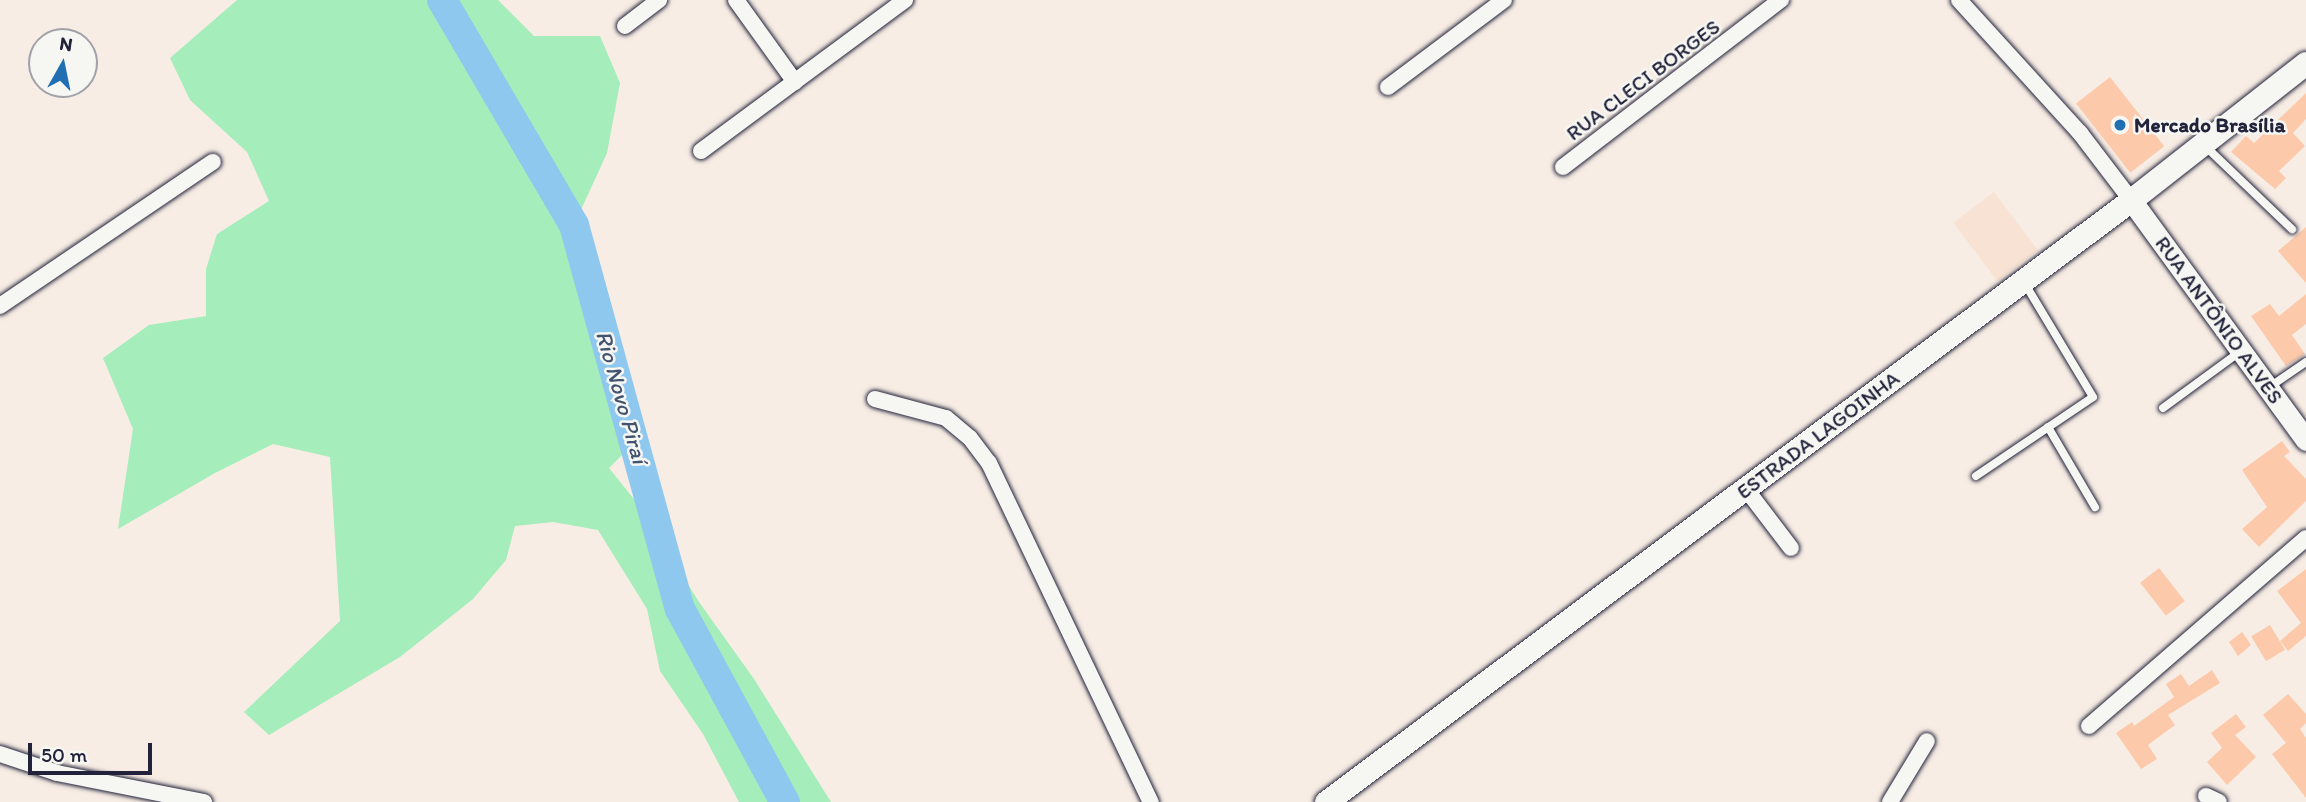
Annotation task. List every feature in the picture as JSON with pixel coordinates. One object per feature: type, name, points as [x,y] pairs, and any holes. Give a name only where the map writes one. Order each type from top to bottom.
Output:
[{"type":"main road","name":"ESTRADA LAGOINHA","points":[[1326,802],[2204,145],[2306,63]]},
{"type":"street","points":[[625,26],[659,0]]},
{"type":"street","points":[[736,0],[795,82]]},
{"type":"street","points":[[701,151],[905,0]]},
{"type":"street","points":[[1388,87],[1504,0]]},
{"type":"street","name":"RUA CLECI BORGES","points":[[1563,167],[1781,0]]},
{"type":"street","points":[[1959,0],[2070,121],[2131,200]]},
{"type":"street","points":[[0,306],[213,162]]},
{"type":"street","name":"RUA ANTÔNIO ALVES","points":[[2131,200],[2306,440]]},
{"type":"street","points":[[875,399],[946,418],[970,439],[989,463],[1152,802]]},
{"type":"street","points":[[1746,489],[1791,548]]},
{"type":"street","points":[[2089,726],[2306,538]]},
{"type":"street","points":[[1890,802],[1927,741]]},
{"type":"street","points":[[0,754],[57,773],[204,802]]},
{"type":"lane","points":[[2204,145],[2292,229]]},
{"type":"lane","points":[[1976,476],[2093,397],[2023,281]]},
{"type":"lane","points":[[2163,408],[2241,351]]},
{"type":"lane","points":[[2268,388],[2306,362]]},
{"type":"lane","points":[[2048,427],[2095,507]]},
{"type":"shaded area","points":[[1994,192],[2038,250],[1997,281],[1953,223]]},
{"type":"green space","points":[[237,0],[498,0],[534,36],[600,36],[620,83],[607,153],[574,225],[634,443],[609,468],[637,503],[699,602],[754,679],[831,802],[739,802],[703,734],[660,671],[647,609],[598,530],[553,522],[515,526],[506,560],[473,599],[400,657],[269,735],[244,712],[340,621],[330,457],[273,444],[215,473],[118,529],[133,429],[103,358],[149,325],[206,316],[206,269],[217,234],[269,201],[247,152],[190,100],[170,58]]},
{"type":"building","name":"Mercado Brasília","points":[[2110,77],[2164,146],[2130,173],[2076,103]]},
{"type":"building","points":[[2306,93],[2306,119],[2293,133],[2305,146],[2279,171],[2286,178],[2275,189],[2231,152],[2246,136],[2254,143]]},
{"type":"building","points":[[2306,227],[2306,283],[2278,251]]},
{"type":"building","points":[[2306,294],[2306,324],[2292,335],[2305,354],[2286,366],[2251,316],[2270,304],[2279,316]]},
{"type":"building","points":[[2282,441],[2290,452],[2284,456],[2306,479],[2306,501],[2259,547],[2242,529],[2267,507],[2242,470]]},
{"type":"building","points":[[2159,568],[2185,601],[2166,616],[2140,583]]},
{"type":"building","points":[[2306,569],[2306,636],[2288,651],[2280,641],[2301,623],[2277,591]]},
{"type":"building","points":[[2270,625],[2285,650],[2266,661],[2251,636]]},
{"type":"building","points":[[2242,632],[2251,645],[2238,656],[2229,642]]},
{"type":"building","points":[[2212,670],[2220,683],[2168,715],[2175,725],[2148,745],[2157,759],[2141,769],[2116,733],[2132,722],[2134,726],[2174,697],[2166,684],[2181,674],[2189,686]]},
{"type":"building","points":[[2288,694],[2306,714],[2306,723],[2300,729],[2306,738],[2306,798],[2272,754],[2286,743],[2263,715]]},
{"type":"building","points":[[2236,714],[2246,727],[2235,735],[2256,757],[2227,785],[2207,762],[2222,748],[2211,733]]},
{"type":"waterway","name":"Rio Novo Piraí","points":[[442,0],[574,225],[680,609],[785,802]]},
{"type":"place","name":"Mercado Brasília","points":[[2120,125]]}]
